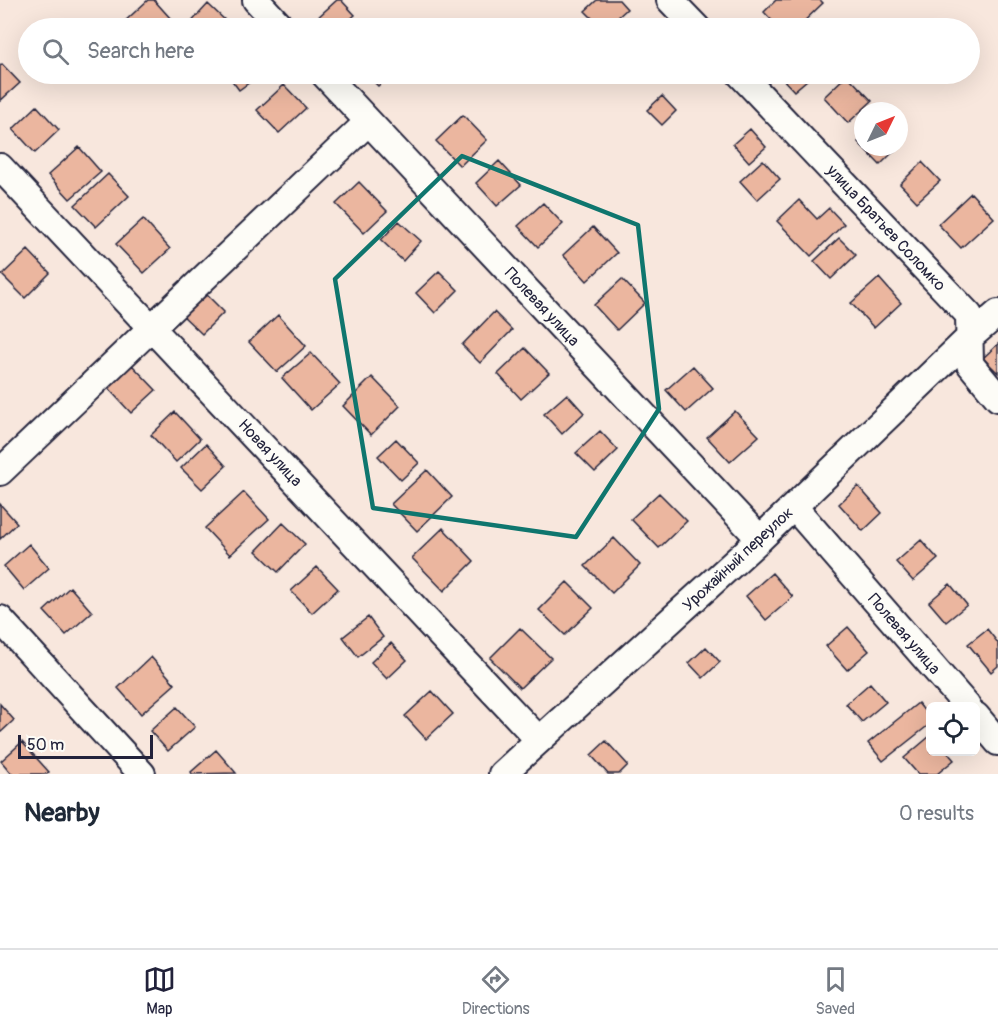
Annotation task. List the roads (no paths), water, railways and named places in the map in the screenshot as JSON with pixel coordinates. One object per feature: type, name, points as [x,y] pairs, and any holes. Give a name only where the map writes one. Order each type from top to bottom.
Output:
[{"type":"street","points":[[256,0],[273,18]]},
{"type":"street","points":[[670,0],[687,18]]},
{"type":"street","name":"Полевая улица","points":[[333,84],[760,539]]},
{"type":"street","name":"улица Братьев Соломко","points":[[750,84],[969,315],[970,364],[998,398]]},
{"type":"street","points":[[0,472],[368,122]]},
{"type":"street","name":"Новая улица","points":[[0,167],[153,327],[539,740]]},
{"type":"street","name":"Урожайный переулок","points":[[502,774],[760,539],[969,338],[998,313]]},
{"type":"street","name":"Полевая улица","points":[[794,507],[964,702]]},
{"type":"street","points":[[0,619],[142,774]]},
{"type":"street","points":[[980,722],[998,742]]}]
